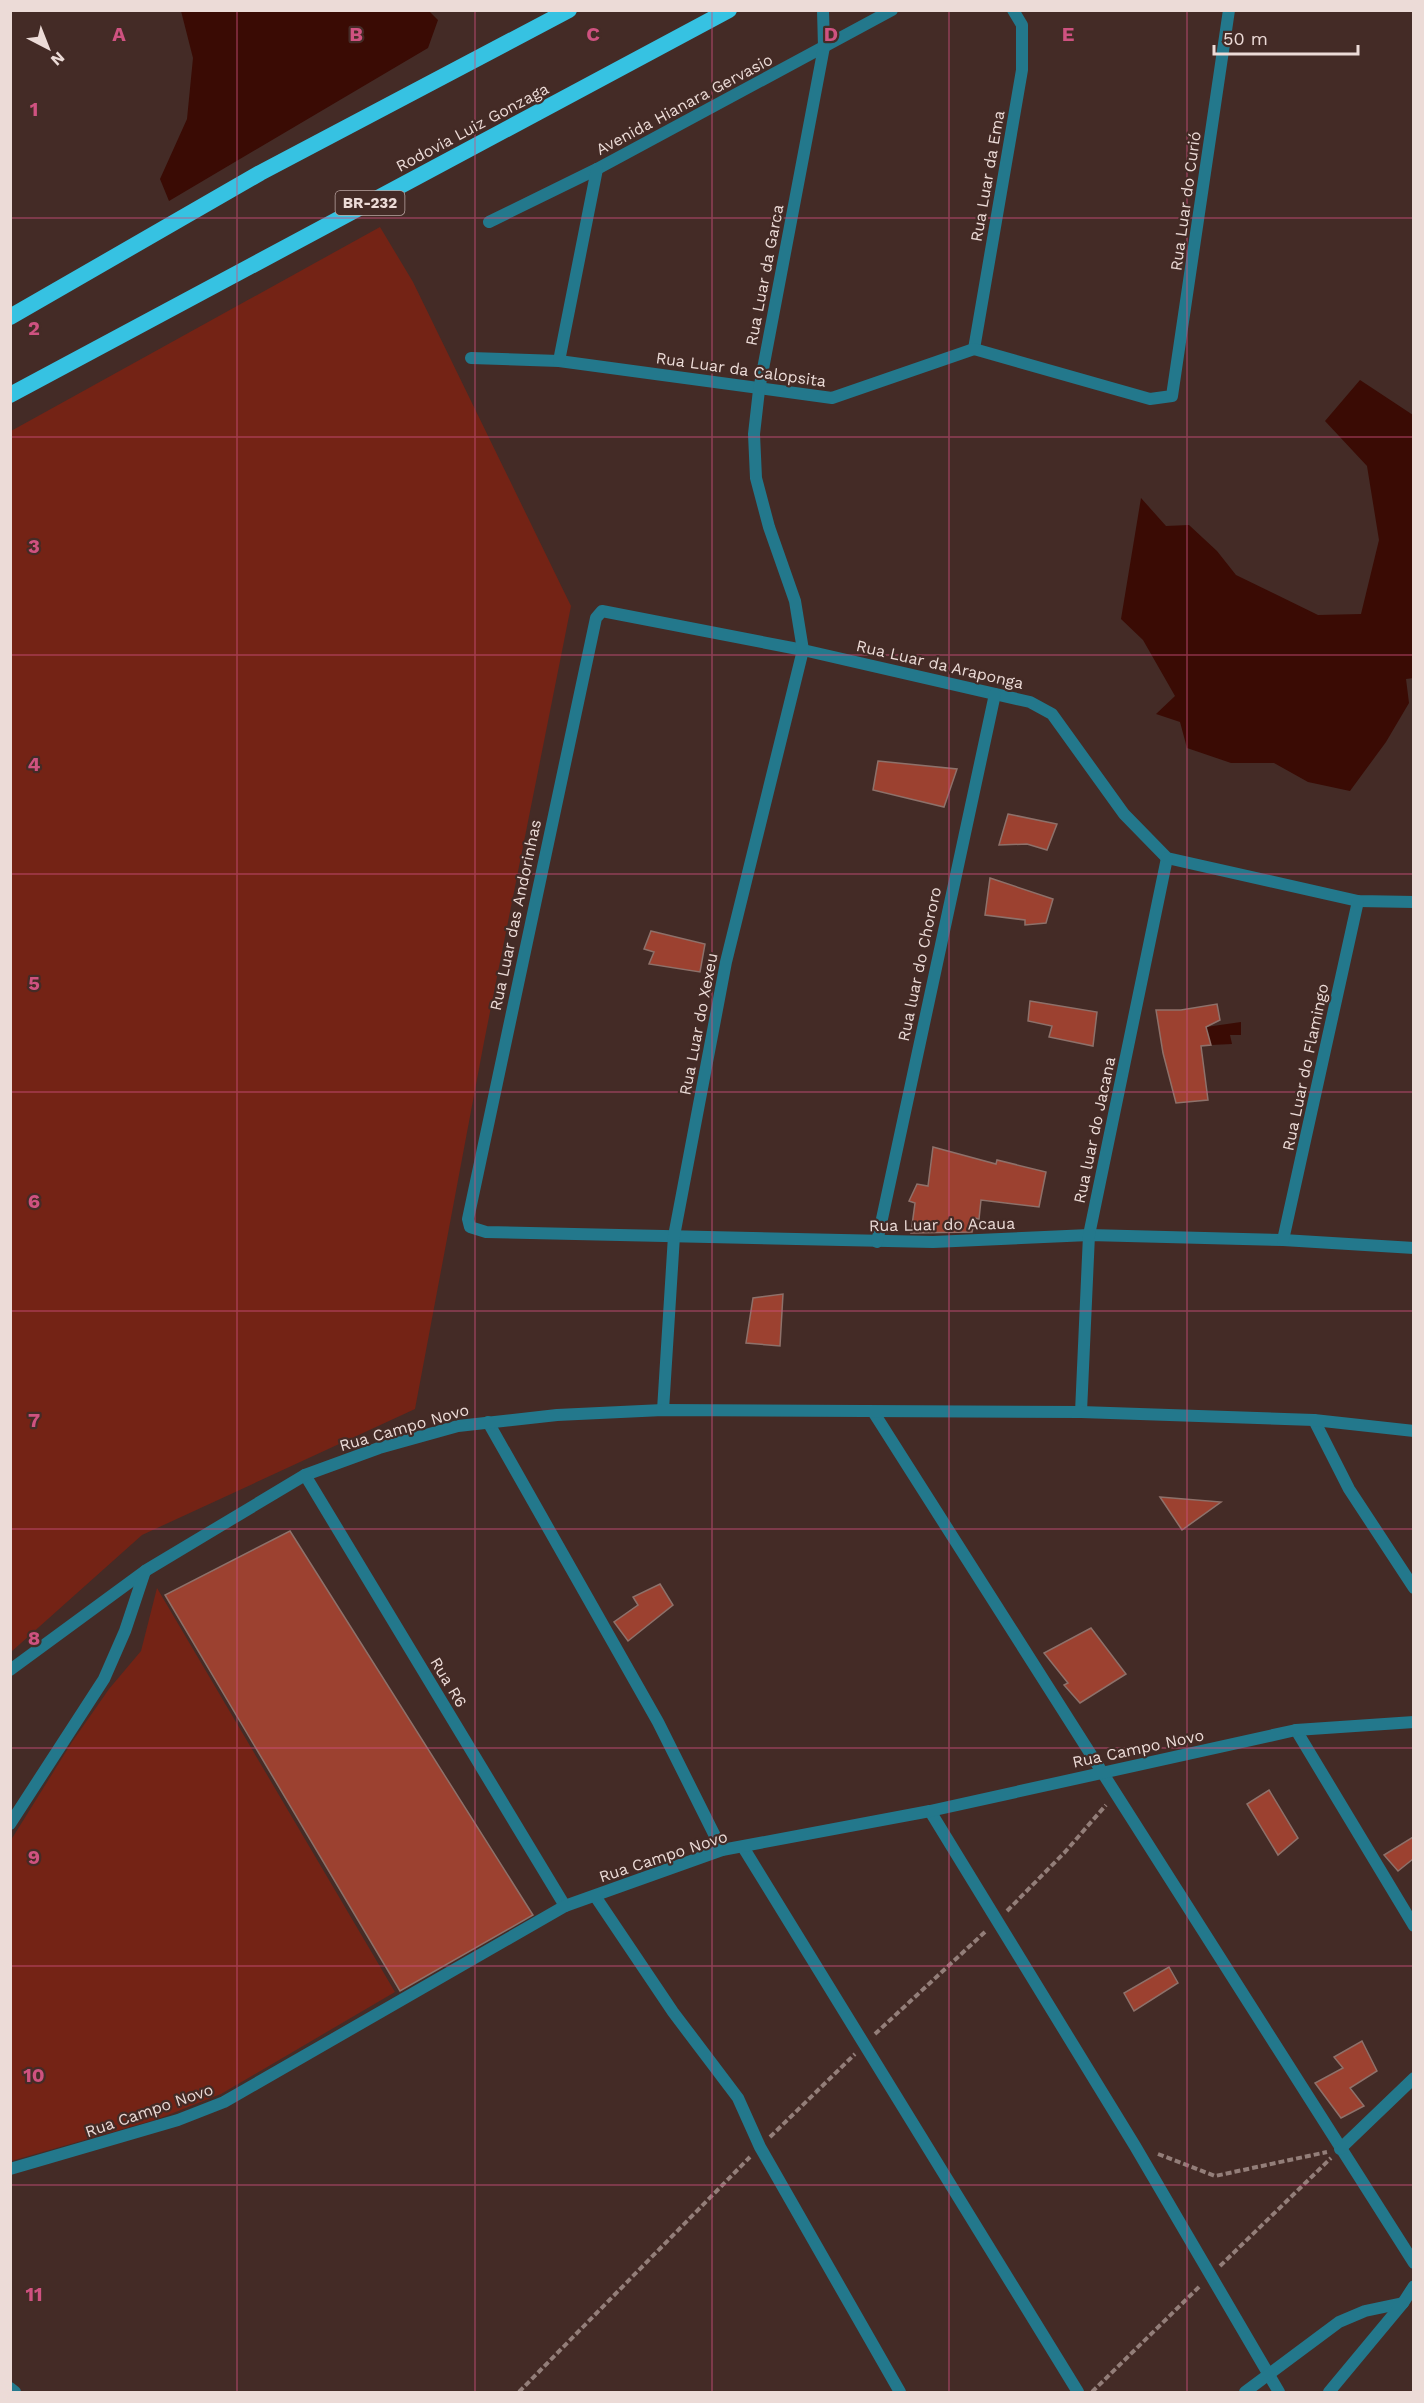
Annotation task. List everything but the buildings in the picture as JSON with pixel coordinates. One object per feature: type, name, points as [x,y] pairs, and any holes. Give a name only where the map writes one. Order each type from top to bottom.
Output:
[{"type":"highway","points":[[10,317],[260,173],[569,10]]},
{"type":"highway","name":"Rodovia Luiz Gonzaga","points":[[10,395],[729,10]]},
{"type":"street","name":"Rua Luar da Garca","points":[[803,650],[795,601],[769,527],[756,478],[754,434],[759,390],[824,47],[823,10]]},
{"type":"street","name":"Avenida Hianara Gervasio","points":[[489,222],[597,169],[892,10]]},
{"type":"street","name":"Rua Luar da Ema","points":[[974,349],[1022,70],[1022,25],[1013,10]]},
{"type":"street","name":"Rua Luar do Curió","points":[[974,349],[1150,399],[1172,396],[1229,10]]},
{"type":"street","points":[[560,361],[597,169]]},
{"type":"street","name":"Rua Luar da Calopsita","points":[[471,358],[560,361],[759,390],[832,398],[974,349]]},
{"type":"street","name":"Rua Luar da Araponga","points":[[602,611],[803,650],[1030,702],[1052,714],[1124,814],[1167,858]]},
{"type":"street","name":"Rua Luar das Andorinhas","points":[[470,1227],[468,1219],[470,1202],[596,618],[602,611]]},
{"type":"street","name":"Rua Luar do Xexeu","points":[[663,1410],[674,1236],[726,962],[803,650]]},
{"type":"street","name":"Rua luar do Chororo","points":[[877,1242],[995,694]]},
{"type":"street","points":[[1167,858],[1358,900],[1413,902]]},
{"type":"street","name":"Rua luar do Jacana","points":[[1081,1412],[1089,1235],[1167,858]]},
{"type":"street","name":"Rua Luar do Flamingo","points":[[1283,1240],[1358,900]]},
{"type":"street","name":"Rua Luar do Acaua","points":[[470,1227],[486,1232],[877,1242],[982,1242],[1089,1235],[1283,1240],[1413,1248]]},
{"type":"street","name":"Rua Campo Novo","points":[[10,1670],[145,1571],[304,1475],[379,1448],[458,1426],[557,1415],[663,1410],[873,1413],[1081,1412],[1314,1420],[1413,1431]]},
{"type":"street","points":[[873,1413],[1413,2263]]},
{"type":"street","points":[[1314,1420],[1349,1489],[1413,1588]]},
{"type":"street","points":[[488,1422],[658,1722],[722,1850]]},
{"type":"street","name":"Rua R6","points":[[304,1475],[566,1906]]},
{"type":"street","points":[[10,1824],[104,1679],[125,1631],[145,1571]]},
{"type":"street","name":"Rua Campo Novo","points":[[10,2169],[157,2127],[224,2102],[566,1906],[722,1850],[930,1812],[1296,1730],[1413,1722]]},
{"type":"street","points":[[1296,1730],[1413,1926]]},
{"type":"street","points":[[930,1812],[1136,2146],[1279,2392]]},
{"type":"street","points":[[742,1847],[1078,2392]]},
{"type":"street","points":[[595,1896],[667,2002],[738,2098],[760,2147],[900,2392]]},
{"type":"street","points":[[1340,2149],[1413,2078]]},
{"type":"street","points":[[1329,2392],[1403,2303],[1413,2286]]},
{"type":"street","points":[[1245,2392],[1339,2322],[1365,2311],[1403,2303]]},
{"type":"street","points":[[10,2388],[15,2392]]},
{"type":"path","points":[[519,2392],[864,2044],[998,1921],[1065,1852],[1115,1792]]},
{"type":"path","points":[[1136,2146],[1215,2176],[1340,2149]]},
{"type":"shaded area","points":[[181,11],[429,11],[438,20],[428,48],[169,201],[160,179],[187,119],[193,58]]},
{"type":"shaded area","points":[[380,227],[413,282],[571,606],[484,1042],[415,1409],[142,1535],[11,1652],[11,431]]},
{"type":"shaded area","points":[[1360,380],[1413,415],[1414,678],[1406,679],[1409,703],[1386,742],[1350,791],[1308,782],[1274,763],[1231,763],[1187,748],[1180,722],[1156,714],[1175,696],[1143,640],[1121,619],[1141,498],[1166,526],[1189,525],[1217,551],[1236,575],[1318,615],[1361,614],[1379,540],[1367,466],[1325,421]]},
{"type":"shaded area","points":[[1241,1022],[1241,1035],[1230,1035],[1232,1044],[1211,1045],[1206,1027]]},
{"type":"shaded area","points":[[157,1588],[395,1992],[221,2094],[158,2119],[11,2161],[11,1840],[72,1742],[109,1689],[141,1651]]}]
